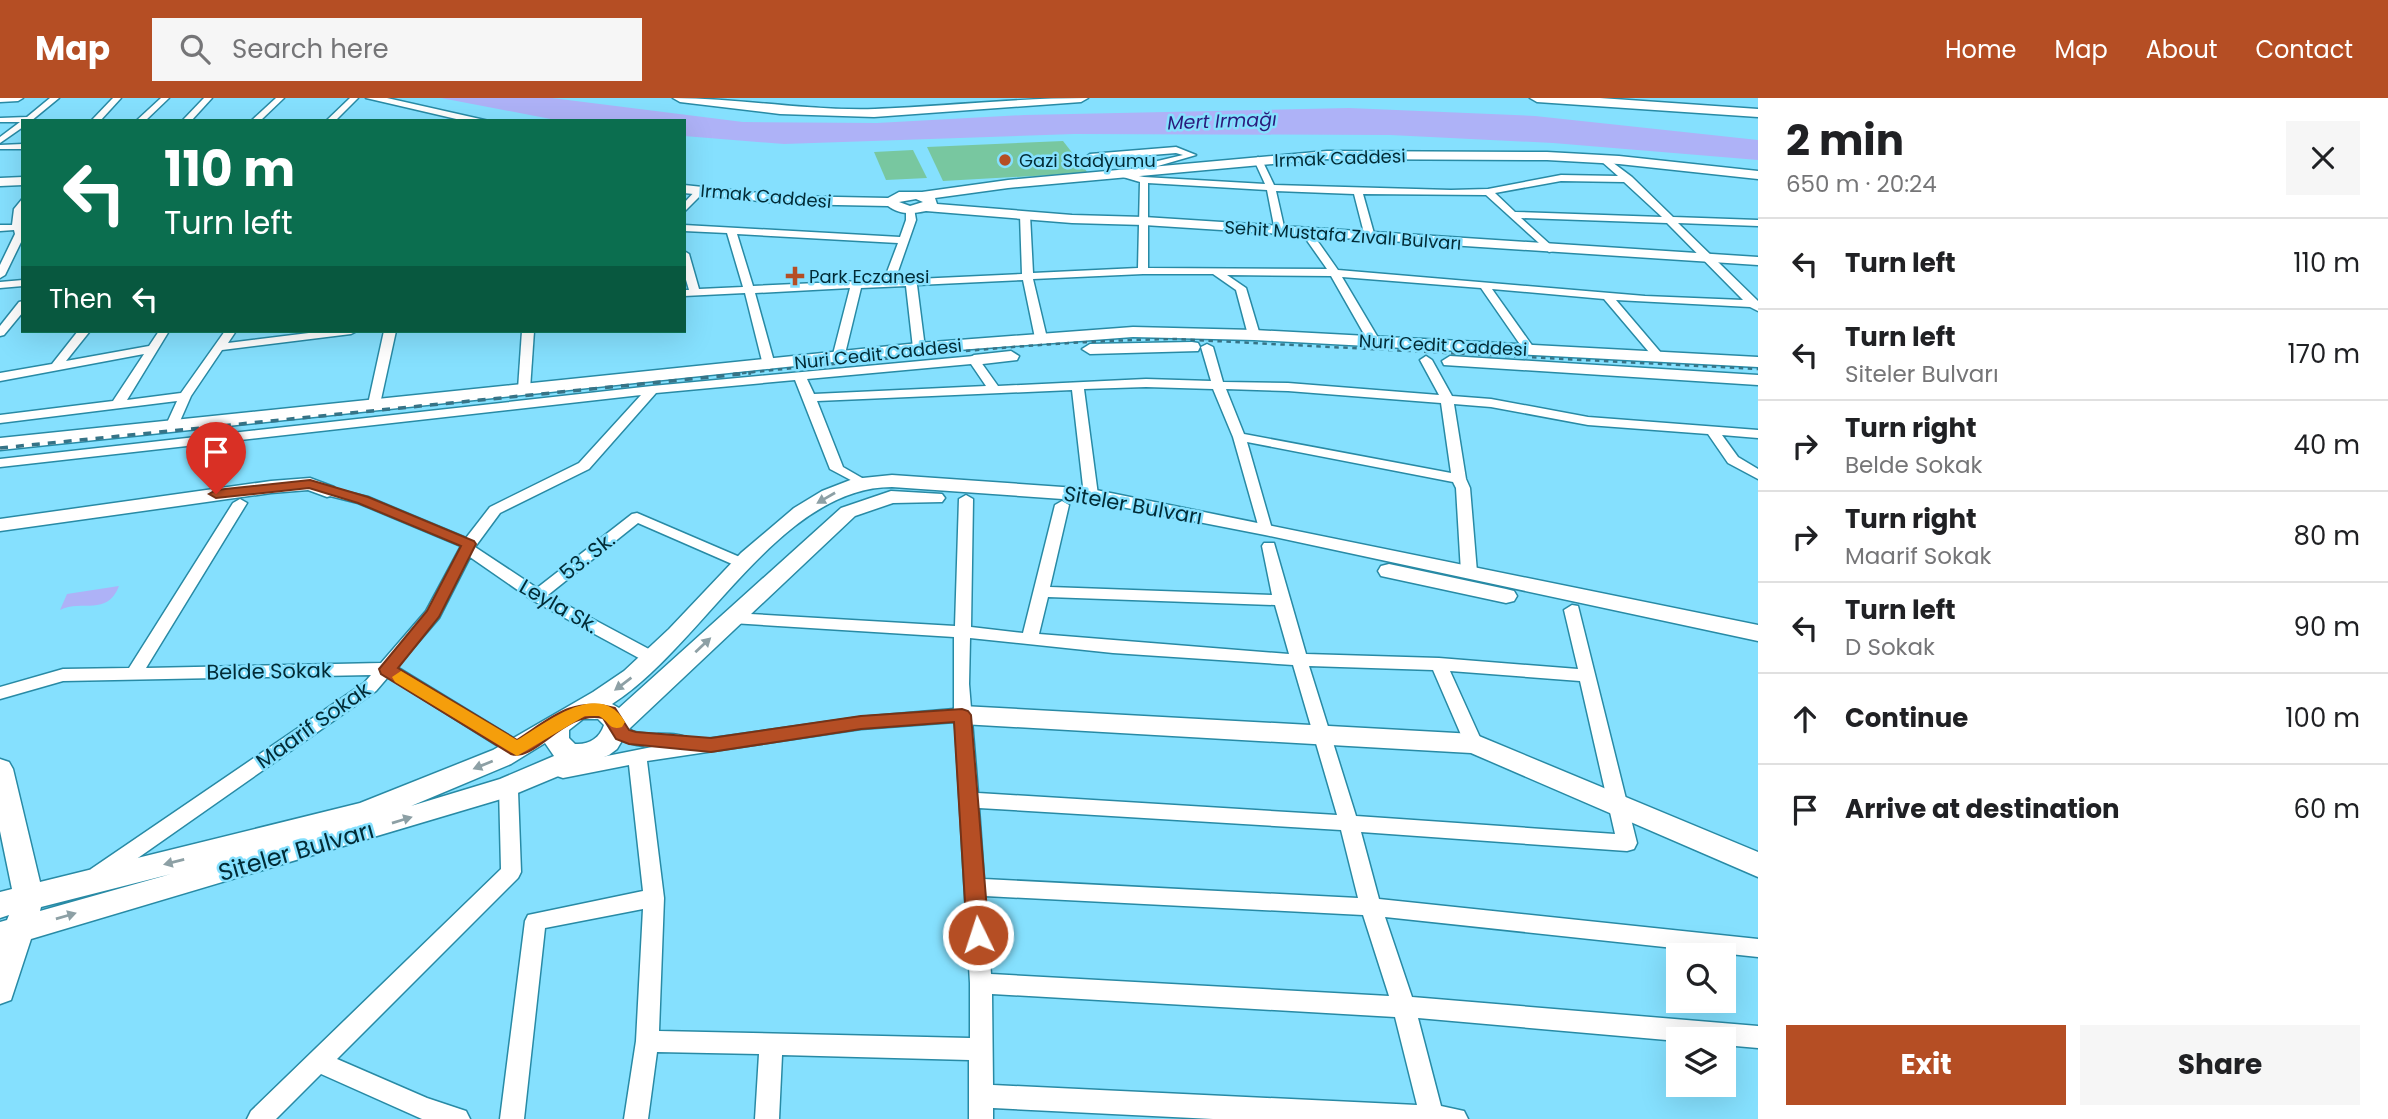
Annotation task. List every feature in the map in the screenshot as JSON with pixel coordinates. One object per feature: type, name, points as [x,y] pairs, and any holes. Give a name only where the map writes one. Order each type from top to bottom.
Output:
[{"type":"highway","points":[[680,98],[767,109],[864,113],[1082,98]]},
{"type":"highway","points":[[726,98],[795,106],[880,108],[1011,98]]},
{"type":"highway","points":[[1537,98],[1758,111]]},
{"type":"highway","points":[[1604,98],[1758,111]]},
{"type":"street","points":[[0,99],[18,98]]},
{"type":"street","points":[[29,119],[55,98]]},
{"type":"street","points":[[97,119],[117,98]]},
{"type":"street","points":[[143,119],[165,98]]},
{"type":"street","points":[[188,119],[208,98]]},
{"type":"street","points":[[257,119],[280,98]]},
{"type":"street","points":[[332,119],[354,98]]},
{"type":"street","points":[[371,98],[472,119]]},
{"type":"street","points":[[0,120],[21,121]]},
{"type":"street","points":[[0,141],[21,125]]},
{"type":"street","points":[[0,147],[21,146]]},
{"type":"street","points":[[1090,157],[1176,150],[1192,155],[1148,166],[1144,176],[1143,271]]},
{"type":"street","name":"Irmak Caddesi","points":[[925,201],[1008,184],[1144,176],[1258,160],[1327,155],[1604,159],[1758,175]]},
{"type":"street","points":[[1604,159],[1629,179],[1757,306]]},
{"type":"street","points":[[1258,160],[1271,188],[1280,231]]},
{"type":"street","points":[[1144,176],[1271,188],[1488,192],[1561,178],[1629,179]]},
{"type":"street","points":[[0,180],[21,178]]},
{"type":"street","name":"Irmak Caddesi","points":[[686,188],[792,201],[891,202]]},
{"type":"street","points":[[686,207],[700,191]]},
{"type":"street","points":[[1358,191],[1370,237]]},
{"type":"street","points":[[1488,192],[1549,249]]},
{"type":"street","points":[[899,196],[925,201],[911,210],[899,208],[891,202],[899,196]]},
{"type":"street","name":"Sehit Mustafa Zıvalı Bulvarı","points":[[925,201],[1025,215],[1758,261]]},
{"type":"street","points":[[0,275],[20,234],[21,204]]},
{"type":"street","points":[[888,284],[911,220],[911,210]]},
{"type":"street","points":[[1025,215],[1026,276],[1031,306],[1041,338]]},
{"type":"street","points":[[1514,215],[1758,223]]},
{"type":"street","points":[[0,228],[20,227]]},
{"type":"street","points":[[686,228],[732,233],[902,240]]},
{"type":"street","points":[[1306,232],[1337,273],[1345,296],[1374,341]]},
{"type":"street","points":[[732,233],[745,269],[747,291],[769,365]]},
{"type":"street","points":[[686,269],[689,292],[1143,271],[1214,271],[1337,273],[1757,306]]},
{"type":"street","points":[[1214,271],[1241,288],[1254,335]]},
{"type":"street","points":[[911,282],[919,348]]},
{"type":"street","points":[[0,285],[21,283]]},
{"type":"street","points":[[838,358],[856,285]]},
{"type":"street","points":[[1484,285],[1530,351]]},
{"type":"street","points":[[1607,296],[1658,356]]},
{"type":"street","points":[[0,332],[21,306]]},
{"type":"street","name":"Nuri Cedit Caddesi","points":[[0,444],[919,348],[1143,332],[1254,335],[1758,362]]},
{"type":"street","points":[[55,368],[81,333]]},
{"type":"street","points":[[117,405],[163,333]]},
{"type":"street","points":[[172,425],[185,396],[229,333]]},
{"type":"street","points":[[221,347],[335,333]]},
{"type":"street","points":[[374,404],[390,333]]},
{"type":"street","points":[[524,389],[528,333]]},
{"type":"street","points":[[1207,347],[1218,385],[1239,437],[1281,600],[1349,822],[1371,906],[1404,1007],[1432,1118]]},
{"type":"street","name":"Nuri Cedit Caddesi","points":[[974,360],[1088,349],[1207,347],[1758,380]]},
{"type":"street","points":[[0,377],[152,349]]},
{"type":"street","points":[[0,463],[652,390],[974,360],[995,391]]},
{"type":"street","points":[[1426,360],[1447,400],[1459,479],[1464,488],[1469,572]]},
{"type":"street","points":[[799,376],[837,469],[862,482]]},
{"type":"street","points":[[810,398],[1146,383],[1287,387],[1491,403],[1588,421],[1758,434]]},
{"type":"street","points":[[1078,388],[1091,495]]},
{"type":"street","name":"Maarif Sokak","points":[[85,885],[370,687],[433,614],[468,547],[495,510],[584,466],[652,390]]},
{"type":"street","points":[[0,419],[185,396]]},
{"type":"street","points":[[1712,431],[1733,460],[1758,475]]},
{"type":"street","points":[[1239,437],[1415,468],[1459,479]]},
{"type":"street","name":"Siteler Bulvarı","points":[[0,905],[365,813],[517,749],[622,686],[654,659],[787,523],[830,494],[862,482],[892,481],[1065,491],[1091,495],[1572,610],[1758,649]]},
{"type":"street","points":[[0,525],[271,486],[310,484],[327,491]]},
{"type":"street","points":[[0,537],[327,491]]},
{"type":"street","name":"Leyla Sk.","points":[[327,491],[363,500],[468,547],[537,596],[654,659]]},
{"type":"street","name":"Siteler Bulvarı","points":[[617,725],[848,512],[891,497],[1062,505],[1469,572],[1758,633]]},
{"type":"street","points":[[966,499],[961,632],[962,715],[981,983],[981,1107],[1456,1119]]},
{"type":"street","points":[[134,674],[240,503]]},
{"type":"street","points":[[1030,639],[1062,505]]},
{"type":"street","name":"53. Sk.","points":[[537,596],[637,517],[744,564]]},
{"type":"street","points":[[1041,592],[1281,600]]},
{"type":"street","points":[[969,800],[1349,822],[1627,843],[1572,610]]},
{"type":"street","points":[[732,618],[961,632],[1299,660],[1439,664],[1587,676]]},
{"type":"street","points":[[1439,664],[1474,744]]},
{"type":"street","points":[[387,669],[517,749]]},
{"type":"street","name":"Belde Sokak","points":[[0,693],[63,674],[387,669]]},
{"type":"street","points":[[617,725],[613,739],[587,753],[567,751],[560,747],[556,733],[573,715],[592,709],[609,713],[617,725],[622,734],[635,739],[711,745]]},
{"type":"street","points":[[259,1119],[511,872],[508,787],[580,766],[637,756],[861,723],[962,715],[1474,744],[1758,865]]},
{"type":"street","name":"Siteler Bulvarı","points":[[10,932],[361,832],[508,787],[587,753]]},
{"type":"street","points":[[636,1119],[647,1041],[654,898],[637,756]]},
{"type":"street","points":[[0,769],[29,898],[10,932],[0,990]]},
{"type":"street","points":[[975,887],[1371,906],[1758,948]]},
{"type":"street","points":[[512,1119],[535,921],[654,898]]},
{"type":"street","points":[[981,983],[1404,1007],[1758,1037]]},
{"type":"street","points":[[647,1041],[981,1049]]},
{"type":"street","points":[[767,1119],[771,1044]]},
{"type":"street","points":[[316,1061],[422,1114],[458,1119]]},
{"type":"green space","name":"Gazi Stadyumu","points":[[1063,141],[1088,173],[943,181],[927,147]]},
{"type":"green space","points":[[913,150],[927,178],[886,180],[874,152]]},
{"type":"water","name":"Mert Irmağı","points":[[441,98],[552,98],[743,122],[877,123],[1024,115],[1349,108],[1535,116],[1758,140],[1758,160],[1553,143],[1390,135],[1074,134],[784,144],[686,136],[686,119],[551,119]]},
{"type":"water","points":[[119,586],[108,601],[101,604],[60,610],[67,594]]},
{"type":"railway","points":[[733,374],[1010,347],[1176,339],[1758,369]]},
{"type":"railway","points":[[0,448],[751,373]]},
{"type":"slow traffic","points":[[401,677],[517,749],[582,710],[601,710],[609,713],[616,722]]},
{"type":"place","name":"Gazi Stadyumu","points":[[1005,160]]},
{"type":"place","name":"Park Eczanesi","points":[[795,276]]},
{"type":"route","points":[[216,494],[271,486],[310,484],[363,500],[469,544],[433,614],[387,669],[517,749],[572,714],[592,709],[609,713],[622,734],[635,739],[711,745],[861,723],[962,715],[978,935]]}]
